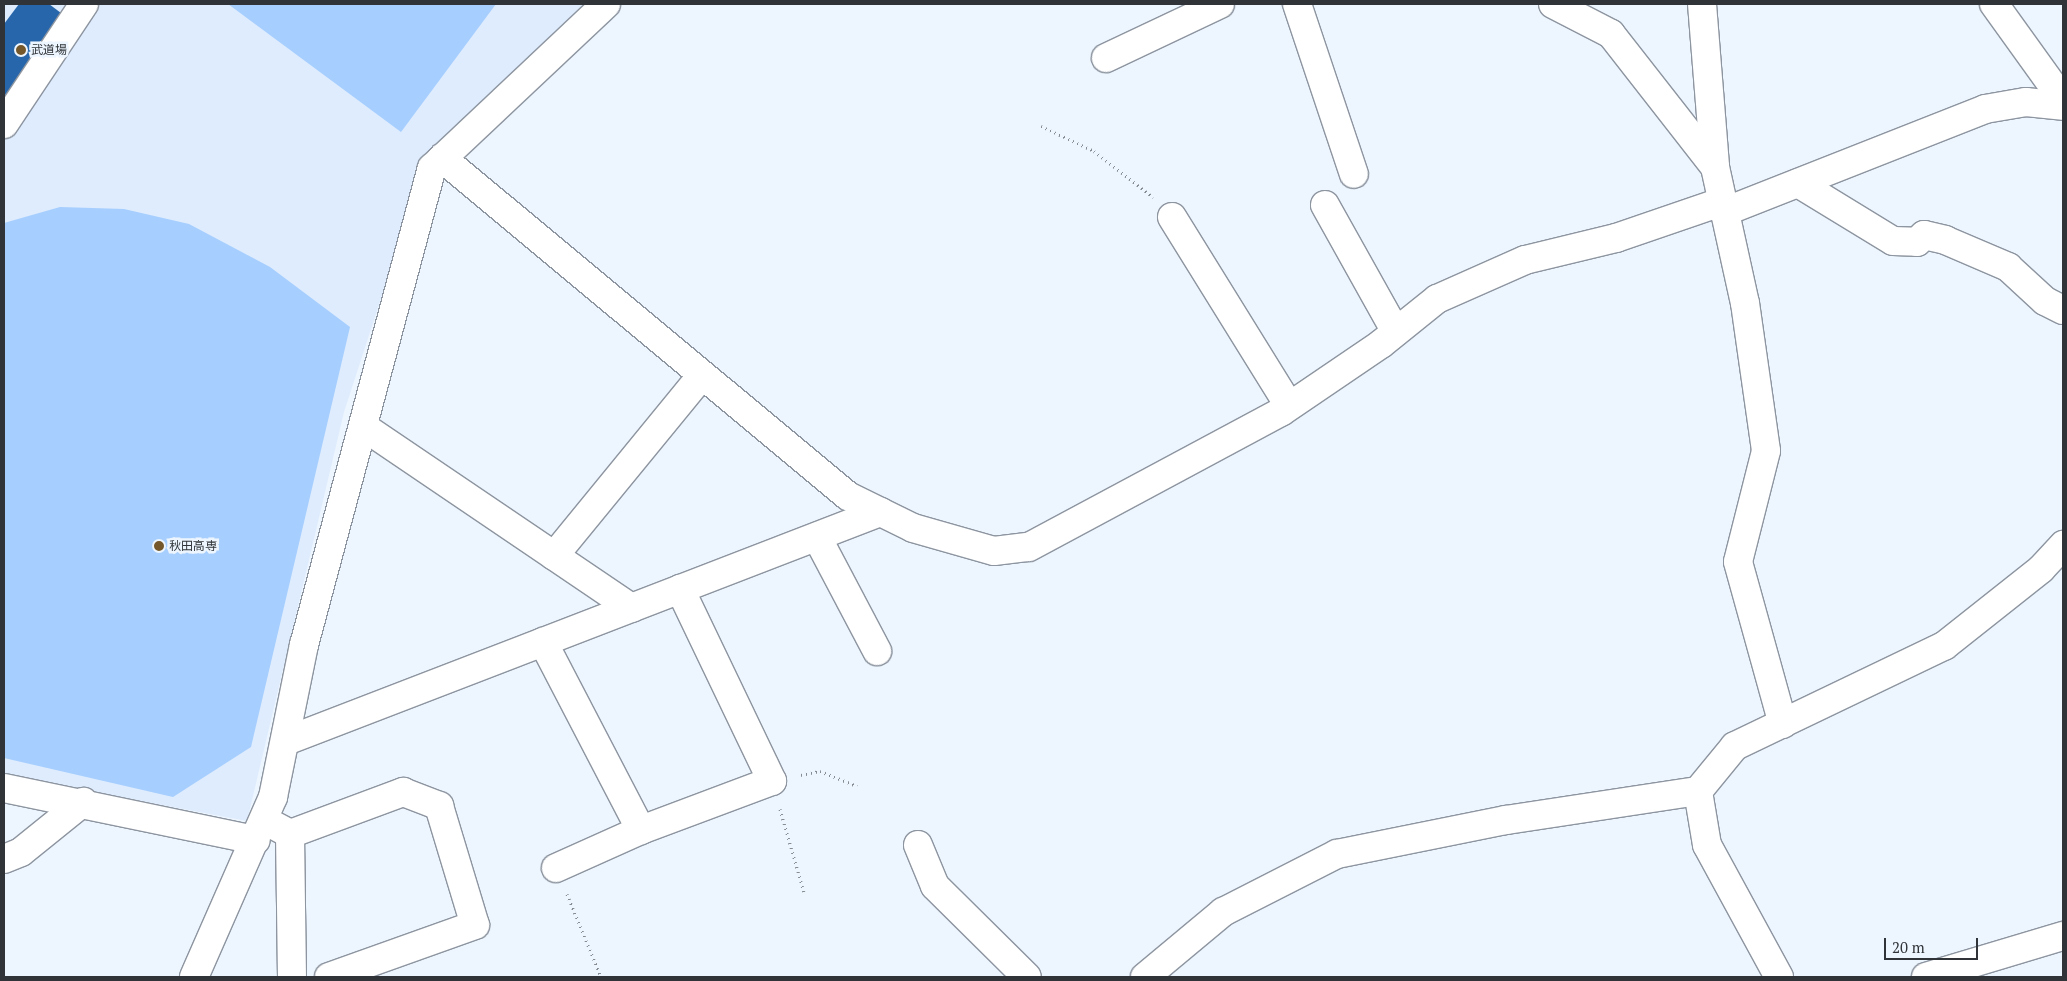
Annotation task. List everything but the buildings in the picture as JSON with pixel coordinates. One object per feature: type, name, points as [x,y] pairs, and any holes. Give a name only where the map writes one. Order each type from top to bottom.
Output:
[{"type":"street","points":[[4,124],[84,4]]},
{"type":"street","points":[[194,977],[260,830],[286,741],[304,645],[432,168],[606,4]]},
{"type":"street","points":[[1106,58],[1220,4]]},
{"type":"street","points":[[1297,4],[1354,174]]},
{"type":"street","points":[[1553,4],[1611,34],[1715,167]]},
{"type":"street","points":[[1702,4],[1715,167],[1722,207],[1745,303],[1766,451],[1738,562],[1783,724]]},
{"type":"street","points":[[1994,4],[2063,100]]},
{"type":"street","points":[[442,158],[848,496],[913,528],[994,551],[1029,548],[1289,406],[1396,332],[1437,299],[1524,260],[1616,238],[1798,183],[1985,109],[2026,102],[2063,106]]},
{"type":"street","points":[[1798,183],[1892,241],[1917,242],[1924,235],[1938,238],[2008,267],[2045,301],[2063,310]]},
{"type":"street","points":[[1324,205],[1396,332]]},
{"type":"street","points":[[1172,217],[1289,406]]},
{"type":"street","points":[[554,556],[702,375]]},
{"type":"street","points":[[364,427],[632,608]]},
{"type":"street","points":[[286,741],[880,512]]},
{"type":"street","points":[[817,537],[876,651]]},
{"type":"street","points":[[1145,977],[1222,912],[1337,854],[1506,820],[1698,791],[1735,746],[1944,646],[2041,569],[2063,545]]},
{"type":"street","points":[[556,868],[641,830],[772,781],[680,589]]},
{"type":"street","points":[[543,642],[641,830]]},
{"type":"street","points":[[4,788],[290,834],[403,792],[439,806],[474,925],[328,977]]},
{"type":"street","points":[[1698,791],[1707,844],[1779,977]]},
{"type":"street","points":[[4,859],[21,852],[83,802]]},
{"type":"street","points":[[290,834],[292,977]]},
{"type":"street","points":[[918,845],[935,886],[1027,977]]},
{"type":"street","points":[[1926,977],[2063,936]]},
{"type":"path","points":[[1041,126],[1070,136],[1137,181],[1172,217]]},
{"type":"path","points":[[804,892],[772,781],[820,771],[857,786]]},
{"type":"path","points":[[556,868],[601,977]]},
{"type":"shaded area","name":"秋田高専","points":[[4,4],[591,4],[425,163],[344,412],[247,821],[4,775]]},
{"type":"shaded area","points":[[228,4],[496,4],[401,132]]},
{"type":"shaded area","points":[[60,207],[124,209],[189,224],[270,267],[350,327],[251,747],[173,797],[4,758],[4,223]]},
{"type":"place","name":"武道場","points":[[21,50]]},
{"type":"place","name":"秋田高専","points":[[159,546]]}]
